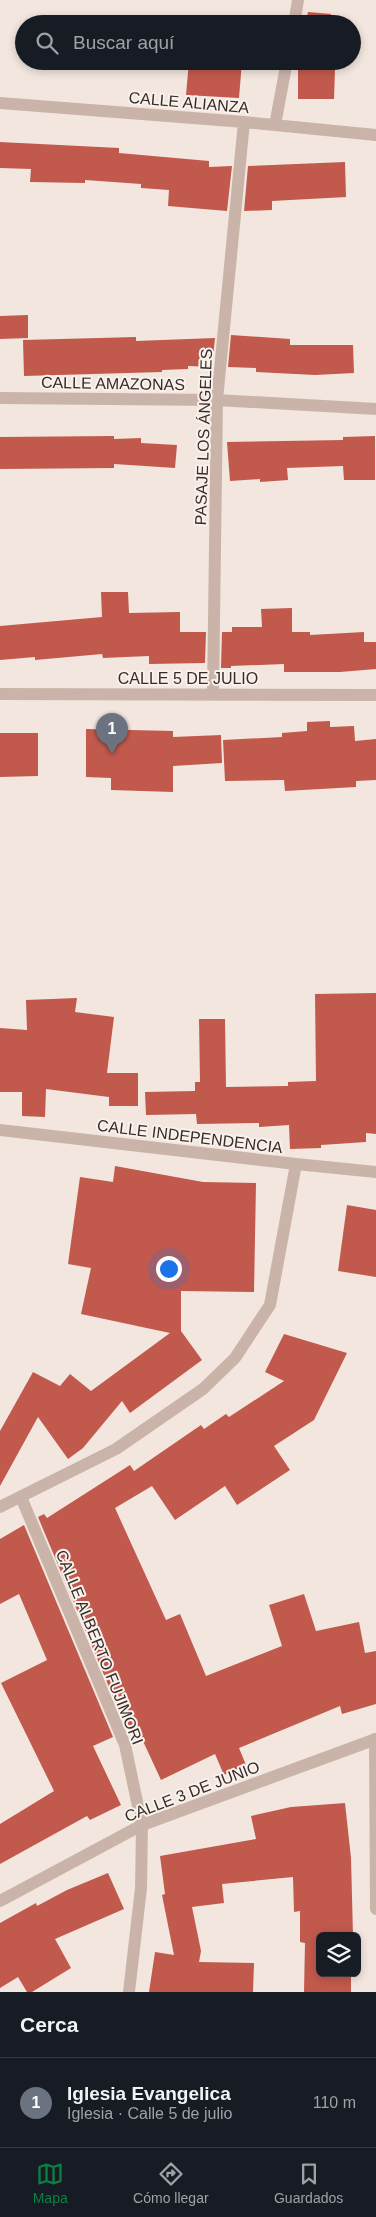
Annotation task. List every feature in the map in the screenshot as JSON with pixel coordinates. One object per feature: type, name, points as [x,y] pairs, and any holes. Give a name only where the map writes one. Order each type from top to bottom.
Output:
[{"type":"street","points":[[296,15],[298,0]]},
{"type":"street","points":[[275,125],[285,70]]},
{"type":"street","name":"CALLE ALIANZA","points":[[0,103],[244,122],[376,135]]},
{"type":"street","name":"PASAJE LOS ÁNGELES","points":[[214,693],[217,400],[244,122]]},
{"type":"street","name":"CALLE AMAZONAS","points":[[0,398],[217,400],[376,409]]},
{"type":"street","name":"CALLE 5 DE JULIO","points":[[0,694],[214,693],[376,695]]},
{"type":"street","name":"CALLE INDEPENDENCIA","points":[[0,1130],[376,1172]]},
{"type":"street","points":[[0,1507],[116,1449],[202,1389],[234,1358],[270,1306],[296,1164]]},
{"type":"street","name":"CALLE ALBERTO FUJIMORI","points":[[21,1497],[125,1745],[142,1825],[141,1888],[129,1992]]},
{"type":"street","points":[[376,1739],[376,1909]]},
{"type":"street","name":"CALLE 3 DE JUNIO","points":[[0,1901],[142,1825],[376,1739]]},
{"type":"building","points":[[308,12],[331,14],[331,15],[308,15]]},
{"type":"building","points":[[188,70],[241,70],[239,98],[186,95]]},
{"type":"building","points":[[298,70],[335,70],[334,99],[298,99]]},
{"type":"building","points":[[0,142],[119,148],[119,153],[209,161],[209,167],[232,166],[227,211],[168,206],[169,190],[141,188],[141,184],[85,180],[85,183],[30,182],[31,169],[0,168]]},
{"type":"building","points":[[345,162],[346,197],[272,201],[272,210],[244,211],[248,166]]},
{"type":"building","points":[[28,315],[28,338],[0,339],[0,316]]},
{"type":"building","points":[[231,335],[290,339],[290,345],[353,345],[354,373],[315,375],[256,372],[256,368],[228,367]]},
{"type":"building","points":[[136,337],[136,341],[215,338],[212,367],[188,366],[188,369],[162,370],[162,372],[24,376],[23,340]]},
{"type":"building","points":[[114,436],[114,439],[141,438],[141,443],[177,445],[175,468],[114,464],[114,468],[0,469],[0,437]]},
{"type":"building","points":[[375,436],[375,480],[344,480],[343,466],[287,468],[288,480],[260,482],[260,479],[230,481],[227,442],[343,440],[343,437]]},
{"type":"building","points":[[101,592],[128,592],[129,613],[180,612],[180,632],[206,632],[205,663],[149,664],[149,656],[103,658],[102,654],[35,660],[35,657],[0,660],[0,626],[102,617]]},
{"type":"building","points":[[292,608],[292,632],[310,632],[310,635],[364,632],[364,642],[376,642],[376,669],[340,672],[284,672],[284,664],[221,668],[222,632],[232,632],[232,627],[262,627],[261,609]]},
{"type":"building","points":[[330,721],[330,727],[354,726],[355,741],[376,739],[376,780],[356,781],[356,787],[285,791],[284,780],[225,781],[223,740],[282,737],[282,733],[307,731],[307,722]]},
{"type":"building","points":[[86,729],[173,731],[173,737],[221,735],[222,763],[173,766],[173,792],[111,790],[111,778],[86,777]]},
{"type":"building","points":[[0,733],[38,733],[38,776],[0,777]]},
{"type":"building","points":[[376,993],[376,1134],[366,1133],[366,1142],[321,1145],[321,1148],[290,1149],[289,1125],[259,1127],[259,1123],[197,1124],[196,1114],[146,1115],[145,1092],[195,1091],[195,1082],[200,1082],[199,1019],[225,1019],[226,1087],[288,1086],[288,1082],[316,1081],[315,994]]},
{"type":"building","points":[[77,998],[75,1012],[114,1017],[107,1073],[138,1073],[138,1106],[109,1106],[109,1097],[46,1089],[45,1117],[22,1116],[22,1092],[0,1092],[0,1028],[27,1030],[26,1000]]},
{"type":"building","points":[[115,1166],[203,1182],[256,1183],[254,1292],[181,1291],[181,1331],[202,1360],[130,1413],[122,1401],[83,1448],[68,1459],[38,1417],[0,1486],[0,1431],[33,1372],[60,1386],[70,1374],[91,1391],[170,1333],[81,1314],[91,1268],[68,1264],[80,1177],[113,1182]]},
{"type":"building","points":[[347,1205],[376,1210],[376,1277],[338,1271]]},
{"type":"building","points":[[284,1334],[347,1353],[314,1420],[274,1446],[290,1470],[237,1505],[225,1486],[175,1520],[152,1486],[115,1508],[166,1620],[180,1614],[206,1676],[282,1646],[269,1605],[304,1594],[316,1631],[359,1622],[365,1653],[376,1651],[376,1704],[342,1714],[340,1706],[239,1748],[246,1765],[224,1775],[215,1754],[161,1780],[136,1726],[127,1730],[38,1517],[44,1514],[47,1518],[130,1465],[134,1471],[201,1425],[204,1429],[226,1414],[229,1417],[284,1381],[265,1372]]},
{"type":"building","points":[[24,1525],[113,1737],[93,1746],[121,1805],[90,1820],[87,1816],[0,1864],[0,1824],[54,1791],[1,1683],[47,1660],[19,1594],[0,1604],[0,1539]]},
{"type":"building","points":[[345,1803],[351,1858],[353,1932],[316,1932],[316,1977],[351,1977],[351,1992],[304,1992],[305,1943],[300,1942],[300,1911],[294,1912],[293,1877],[222,1884],[224,1903],[192,1907],[201,1951],[199,1962],[254,1963],[253,1992],[149,1992],[155,1952],[174,1955],[162,1895],[165,1894],[160,1856],[256,1839],[251,1816],[291,1807]]},
{"type":"building","points":[[108,1873],[124,1909],[55,1939],[71,1968],[32,1992],[27,1992],[18,1977],[0,1988],[0,1923],[36,1903],[37,1906],[67,1890]]},
{"type":"place","name":"Iglesia Evangelica","points":[[112,754]]}]
